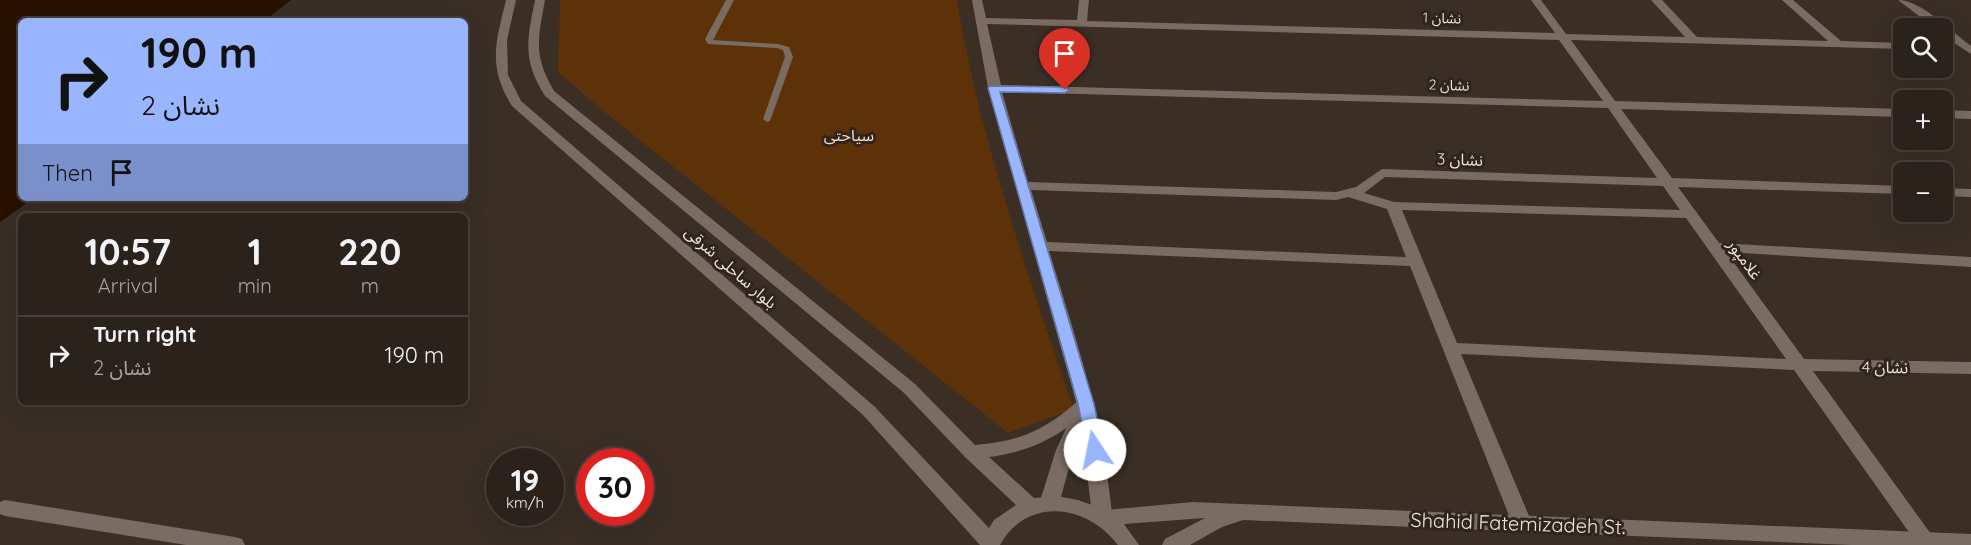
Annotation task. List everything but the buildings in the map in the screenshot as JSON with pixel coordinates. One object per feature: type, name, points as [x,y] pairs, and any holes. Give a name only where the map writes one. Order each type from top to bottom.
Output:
[{"type":"street","name":"بلوار ساحلی شرقی","points":[[511,0],[502,40],[502,75],[516,103],[868,411],[990,544]]},
{"type":"street","name":"بلوار ساحلی شرقی","points":[[540,0],[533,36],[535,69],[549,93],[909,388],[971,452],[1040,506]]},
{"type":"street","points":[[977,0],[994,88],[1086,404],[1100,473],[1104,516]]},
{"type":"street","points":[[1082,24],[1084,0]]},
{"type":"street","name":"غلامپور","points":[[1536,0],[1927,542]]},
{"type":"street","points":[[1656,0],[1694,40]]},
{"type":"street","points":[[1787,0],[1838,44]]},
{"type":"street","points":[[1903,0],[1927,18]]},
{"type":"street","name":"نشان 1","points":[[980,21],[1893,46]]},
{"type":"street","points":[[1953,37],[1969,49]]},
{"type":"street","points":[[1953,48],[1969,49]]},
{"type":"street","name":"نشان 2","points":[[994,88],[1893,113]]},
{"type":"street","points":[[1953,114],[1971,115]]},
{"type":"street","name":"نشان 3","points":[[1022,186],[1336,196],[1361,190],[1382,173],[1893,190]]},
{"type":"street","points":[[1953,192],[1971,193]]},
{"type":"street","points":[[1351,194],[1393,206],[1691,214]]},
{"type":"street","points":[[1393,206],[1522,523]]},
{"type":"street","points":[[1040,246],[1416,262]]},
{"type":"street","points":[[1714,247],[1971,262]]},
{"type":"street","name":"نشان 4","points":[[1452,348],[1799,365],[1971,368]]},
{"type":"street","points":[[1040,506],[1086,404]]},
{"type":"street","points":[[971,452],[1008,450],[1037,439],[1064,425],[1086,404]]},
{"type":"street","points":[[990,544],[999,528],[1013,516],[1040,506],[1086,508],[1104,516],[1122,533],[1129,545]]},
{"type":"street","points":[[5,508],[235,545]]},
{"type":"street","name":"Shahid Fatemizadeh St.","points":[[1104,516],[1193,510],[1927,542],[1971,542]]},
{"type":"street","points":[[1172,545],[1215,522],[1245,512]]},
{"type":"lane","points":[[730,0],[709,39],[711,42],[778,46],[786,49],[789,57],[767,119]]},
{"type":"green space","name":"سیاحتی","points":[[560,0],[957,0],[992,155],[1023,257],[1074,409],[1008,433],[602,110],[558,72]]},
{"type":"shaded area","points":[[0,0],[291,0],[268,18],[18,18],[18,201],[30,201],[0,222]]},
{"type":"route","points":[[1065,90],[994,88],[1086,404],[1095,450]]}]
